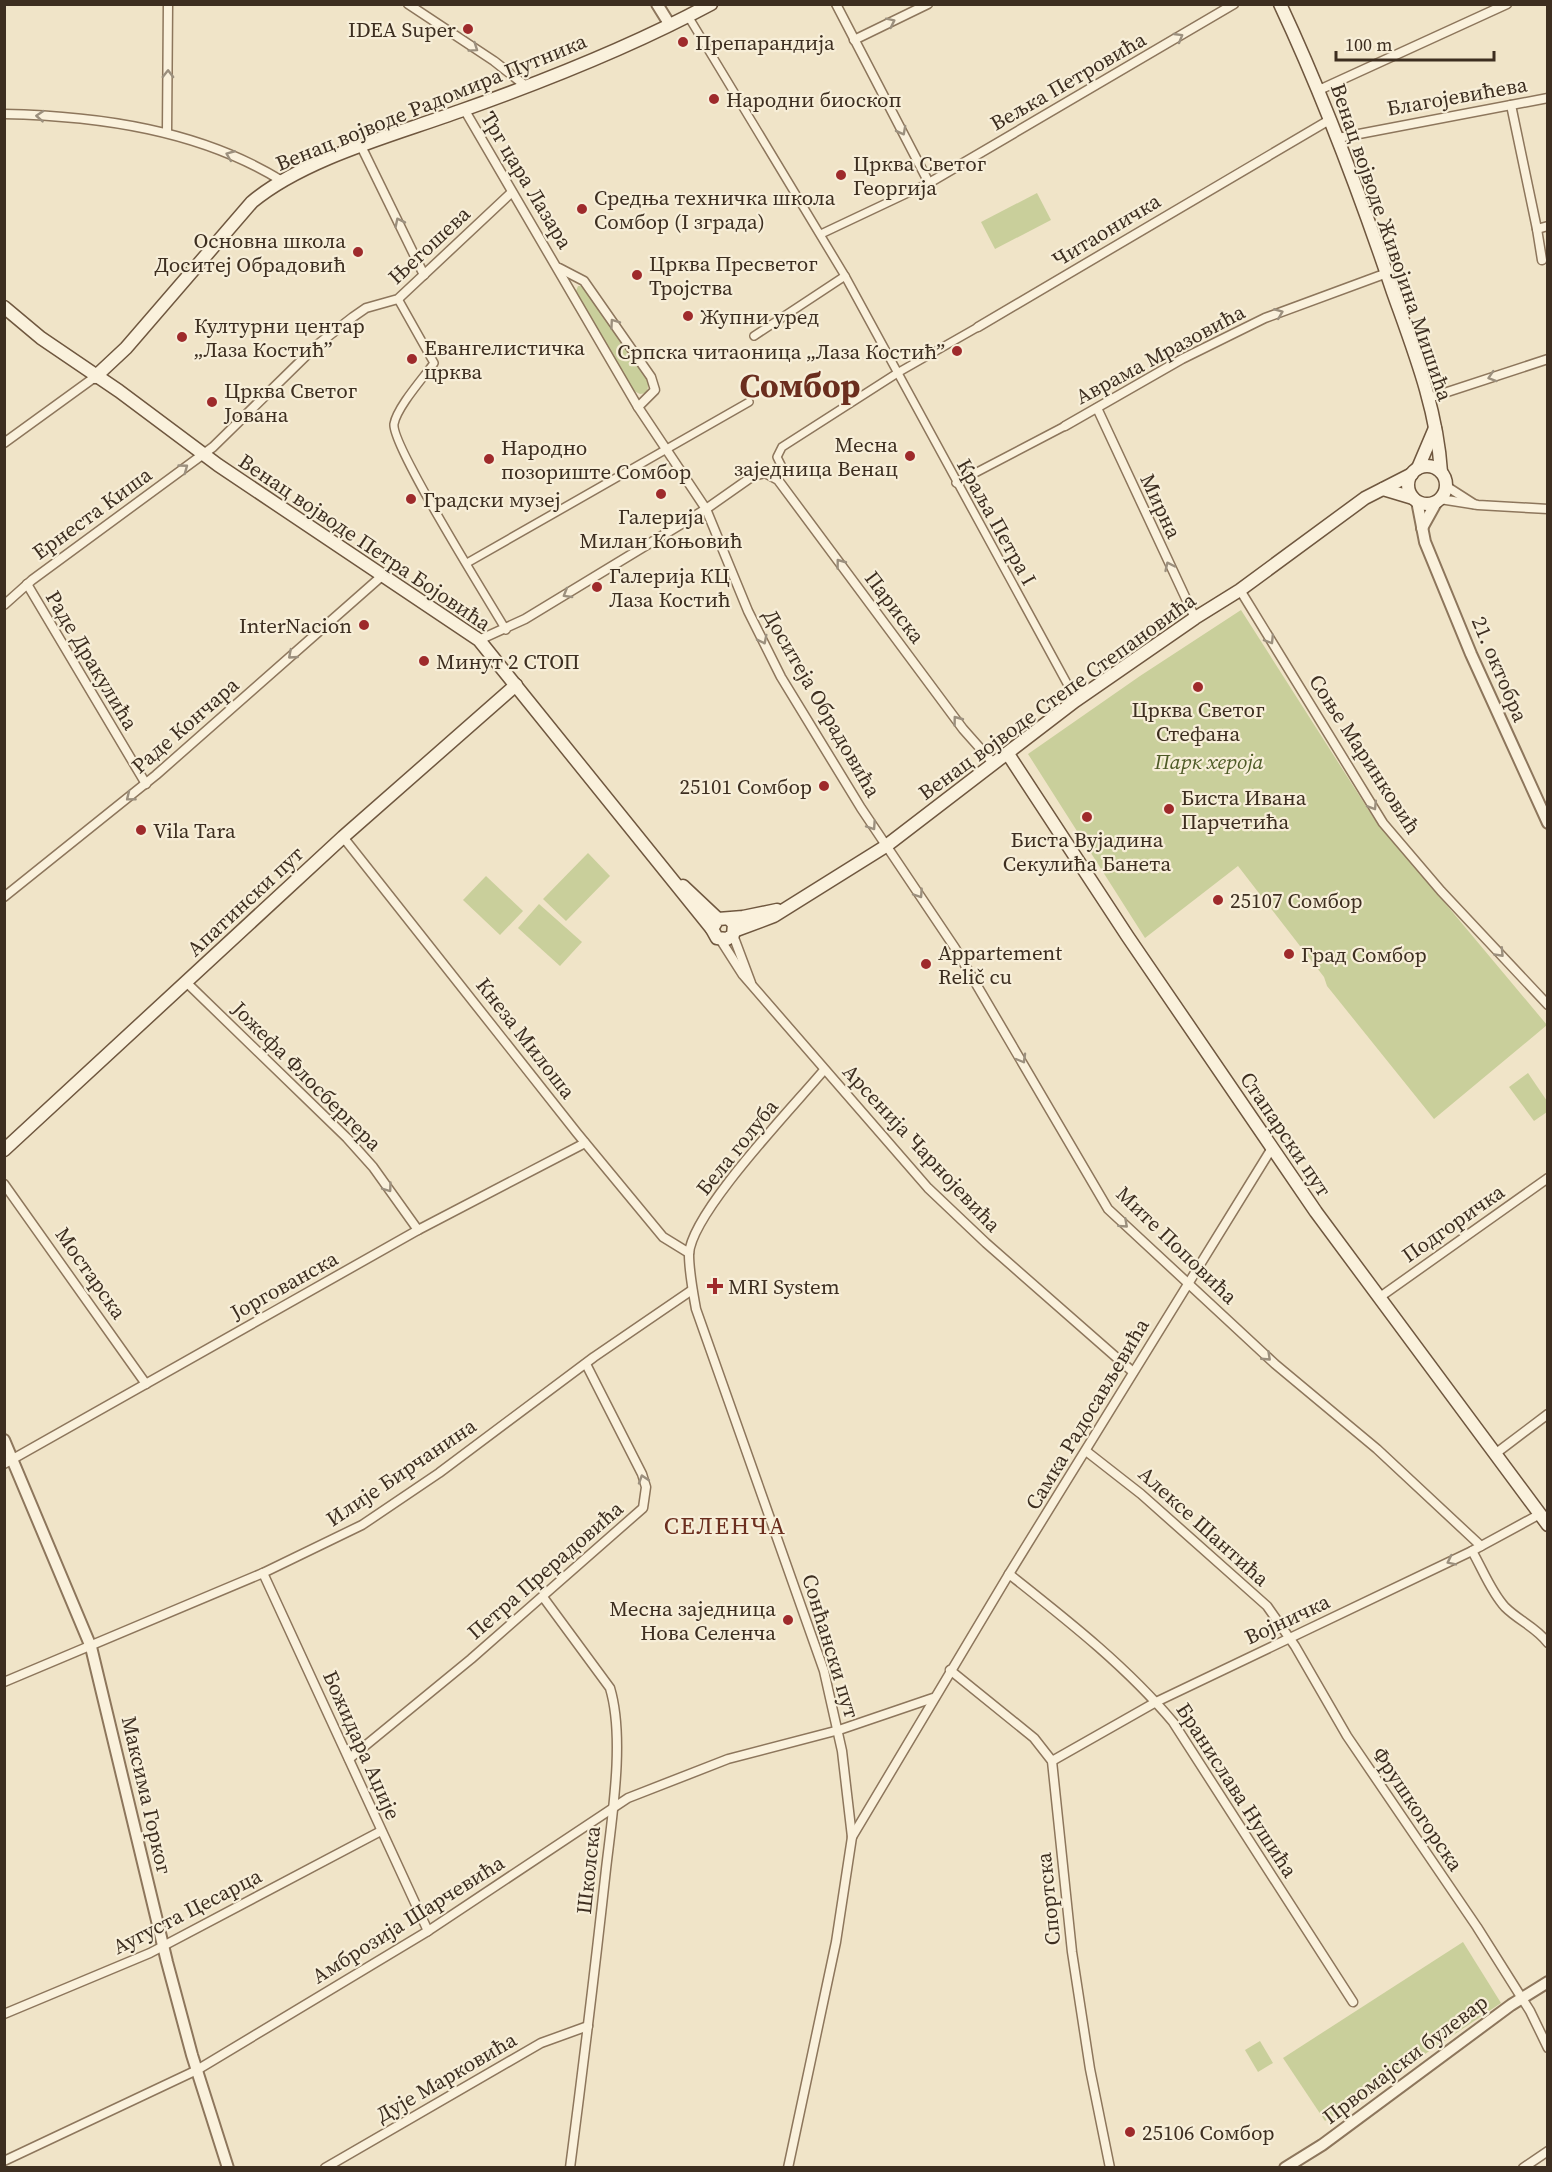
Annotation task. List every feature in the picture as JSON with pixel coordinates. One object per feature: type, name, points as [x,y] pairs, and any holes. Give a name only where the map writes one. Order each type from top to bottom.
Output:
[{"type":"main road","name":"Венац војводе Радомира Путника","points":[[95,377],[126,348],[252,202],[282,181],[361,146],[527,87],[670,25],[711,4]]},
{"type":"main road","name":"Венац војводе Живојина Мишића","points":[[1280,4],[1331,119],[1387,273],[1429,398],[1441,472]]},
{"type":"main road","name":"Венац војводе Петра Бојовића","points":[[4,307],[41,339],[204,454],[479,640],[674,882],[685,887],[720,927]]},
{"type":"main road","name":"Венац војводе Живојина Мишића","points":[[1415,471],[1435,428]]},
{"type":"main road","points":[[1383,489],[1427,504],[1439,500],[1446,486],[1441,472],[1432,467],[1415,471],[1408,486],[1415,499]]},
{"type":"main road","name":"Венац војводе Степе Степановића","points":[[734,933],[774,916],[886,846],[1085,694],[1195,618],[1240,590],[1365,498],[1415,471]]},
{"type":"main road","name":"Апатински пут","points":[[4,1150],[343,837],[516,686]]},
{"type":"main road","name":"Стапарски пут","points":[[1008,754],[1128,937],[1272,1148],[1548,1525]]},
{"type":"main road","name":"Венац војводе Степе Степановића","points":[[720,927],[772,909],[781,910]]},
{"type":"main road","points":[[720,927],[734,924],[734,933]]},
{"type":"street","points":[[167,132],[168,4]]},
{"type":"street","points":[[408,4],[494,61],[527,87]]},
{"type":"street","points":[[657,4],[670,25]]},
{"type":"street","points":[[836,4],[929,183]]},
{"type":"street","points":[[854,40],[928,4]]},
{"type":"street","name":"Вељка Петровића","points":[[821,234],[929,183],[1234,4]]},
{"type":"street","points":[[1319,90],[1507,4]]},
{"type":"street","points":[[688,16],[821,234]]},
{"type":"street","name":"Благојевићева","points":[[1338,138],[1548,98]]},
{"type":"street","points":[[1511,105],[1542,260]]},
{"type":"street","name":"Трг цара Лазара","points":[[464,110],[511,193],[559,268],[638,407],[655,390],[651,377],[584,281],[559,268]]},
{"type":"street","points":[[4,114],[117,122],[167,132],[263,169],[282,181]]},
{"type":"street","name":"Читаоничка","points":[[774,477],[782,467],[777,457],[782,447],[899,372],[1331,119]]},
{"type":"street","points":[[361,146],[424,275]]},
{"type":"street","name":"Његошева","points":[[204,454],[317,345],[366,309],[398,299],[511,193]]},
{"type":"street","points":[[1537,229],[1548,226]]},
{"type":"street","name":"Краља Петра I","points":[[821,234],[899,372],[956,483],[1069,687]]},
{"type":"street","name":"Аврама Мразовића","points":[[956,483],[1065,426],[1182,359],[1265,318],[1387,273]]},
{"type":"street","points":[[754,336],[845,276]]},
{"type":"street","points":[[398,299],[434,363],[398,414],[394,433],[434,510],[506,630]]},
{"type":"street","points":[[1429,398],[1548,359]]},
{"type":"street","points":[[4,443],[95,377]]},
{"type":"street","points":[[467,563],[664,448],[749,402]]},
{"type":"street","name":"Доситеја Обрадовића","points":[[638,407],[706,509],[748,611],[781,677],[832,763],[886,846]]},
{"type":"street","name":"Мирна","points":[[1097,408],[1195,618]]},
{"type":"street","name":"Ернеста Киша","points":[[4,605],[27,584],[204,454]]},
{"type":"street","name":"Париска","points":[[706,509],[753,476],[765,473],[774,477],[963,729],[994,765]]},
{"type":"street","points":[[1446,486],[1478,505]]},
{"type":"street","name":"21. октобра","points":[[1415,499],[1425,542],[1471,654],[1548,823]]},
{"type":"street","points":[[1422,528],[1439,500],[1548,509]]},
{"type":"street","points":[[479,640],[506,630],[706,509]]},
{"type":"street","name":"Раде Кончара","points":[[4,897],[146,784],[383,574]]},
{"type":"street","name":"Раде Дракулића","points":[[27,584],[146,784]]},
{"type":"street","name":"Соње Маринковић","points":[[1240,590],[1383,823],[1442,891],[1548,1005]]},
{"type":"street","points":[[1065,709],[1069,687],[1085,694]]},
{"type":"street","name":"Кнеза Милоша","points":[[343,837],[585,1143],[663,1237],[689,1253]]},
{"type":"street","name":"Мите Поповића","points":[[886,846],[956,948],[1108,1209],[1275,1364],[1377,1449],[1481,1546]]},
{"type":"street","name":"Арсенија Чарнојевића","points":[[720,927],[751,983],[928,1188],[986,1244],[1133,1372]]},
{"type":"street","name":"Арсенија Чарнојевића","points":[[734,933],[751,983]]},
{"type":"street","name":"Јожефа Флосбергера","points":[[186,982],[341,1131],[373,1167],[418,1230]]},
{"type":"street","name":"Бела голуба","points":[[689,1253],[695,1232],[727,1185],[824,1070]]},
{"type":"street","name":"Јоргованска","points":[[9,1462],[418,1230],[585,1143]]},
{"type":"street","name":"Самка Радосављевића","points":[[852,1837],[950,1670],[1272,1148]]},
{"type":"street","name":"Подгоричка","points":[[1380,1297],[1548,1178]]},
{"type":"street","name":"Мостарска","points":[[4,1184],[146,1384]]},
{"type":"street","name":"Сонћански пут","points":[[689,1253],[692,1290],[700,1320],[824,1671],[838,1730],[852,1837],[834,1953],[789,2168]]},
{"type":"street","name":"Илије Бирчанина","points":[[4,1682],[263,1573],[362,1525],[439,1473],[586,1364],[692,1290]]},
{"type":"street","name":"Петра Прерадовића","points":[[349,1759],[543,1597],[643,1508],[646,1497],[642,1474],[586,1364]]},
{"type":"street","points":[[1495,1454],[1548,1414]]},
{"type":"street","name":"Максима Горког","points":[[4,1440],[9,1462],[91,1647],[163,1946],[197,2070],[228,2168]]},
{"type":"street","name":"Алексе Шантића","points":[[1086,1451],[1141,1494],[1250,1590],[1267,1606],[1289,1637]]},
{"type":"street","name":"Војничка","points":[[1052,1761],[1156,1702],[1472,1551],[1540,1514]]},
{"type":"street","points":[[1472,1551],[1503,1605],[1518,1619],[1532,1626],[1548,1643]]},
{"type":"street","name":"Божидара Аџије","points":[[263,1573],[428,1932]]},
{"type":"street","name":"Бранислава Нушића","points":[[1009,1575],[1061,1615],[1156,1702],[1173,1722],[1353,2002]]},
{"type":"street","name":"Школска","points":[[543,1597],[610,1688],[613,1699],[616,1752],[613,1807],[570,2168]]},
{"type":"street","name":"Фрушкогорска","points":[[1289,1637],[1347,1736],[1477,1927],[1521,1998],[1548,2048]]},
{"type":"street","points":[[950,1670],[1034,1738],[1052,1761]]},
{"type":"street","points":[[838,1730],[933,1698]]},
{"type":"street","name":"Амброзија Шарчевића","points":[[4,2161],[197,2070],[428,1932],[628,1798],[729,1760],[838,1730]]},
{"type":"street","name":"Спортска","points":[[1052,1761],[1072,1952],[1090,2069],[1110,2168]]},
{"type":"street","name":"Аугуста Цесарца","points":[[4,2014],[163,1946],[381,1831]]},
{"type":"street","name":"Првомајски булевар","points":[[1285,2168],[1322,2145],[1521,1998],[1548,1982]]},
{"type":"street","name":"Дује Марковића","points":[[325,2168],[541,2043],[588,2026]]},
{"type":"street","points":[[1523,2168],[1548,2151]]},
{"type":"green space","points":[[1037,193],[1051,220],[995,249],[981,222]]},
{"type":"green space","points":[[578,286],[583,286],[649,379],[647,393],[640,394],[632,390],[576,291]]},
{"type":"green space","name":"Парк хероја","points":[[1241,610],[1373,817],[1547,1025],[1434,1119],[1327,986],[1324,977],[1238,866],[1145,938],[1028,754],[1140,676]]},
{"type":"green space","points":[[588,853],[610,876],[566,921],[543,899]]},
{"type":"green space","points":[[486,876],[523,911],[500,935],[463,900]]},
{"type":"green space","points":[[539,904],[582,942],[560,966],[518,928]]},
{"type":"green space","points":[[1528,1073],[1547,1101],[1547,1112],[1534,1121],[1509,1087]]},
{"type":"green space","points":[[1463,1942],[1501,2003],[1325,2121],[1283,2058]]},
{"type":"green space","points":[[1260,2041],[1273,2063],[1258,2072],[1245,2050]]},
{"type":"place","name":"IDEA Super","points":[[468,29]]},
{"type":"place","name":"Препарандија","points":[[683,42]]},
{"type":"place","name":"Народни биоскоп","points":[[714,99]]},
{"type":"place","name":"Црква Светог Георгија","points":[[841,175]]},
{"type":"place","name":"Средња техничка школа Сомбор (I зграда)","points":[[582,209]]},
{"type":"place","name":"Основна школа Доситеј Обрадовић","points":[[358,252]]},
{"type":"place","name":"Црква Пресветог Тројства","points":[[637,275]]},
{"type":"place","name":"Жупни уред","points":[[688,316]]},
{"type":"place","name":"Културни центар „Лаза Костић”","points":[[182,337]]},
{"type":"place","name":"Српска читаоница „Лаза Костић”","points":[[957,351]]},
{"type":"place","name":"Евангелистичка црква","points":[[412,359]]},
{"type":"place","name":"Црква Светог Јована","points":[[212,402]]},
{"type":"place","name":"Месна заједница Венац","points":[[910,456]]},
{"type":"place","name":"Народно позориште Сомбор","points":[[489,459]]},
{"type":"place","name":"Галерија Милан Коњовић","points":[[661,494]]},
{"type":"place","name":"Градски музеј","points":[[411,499]]},
{"type":"place","name":"Галерија КЦ Лаза Костић","points":[[597,587]]},
{"type":"place","name":"InterNacion","points":[[364,625]]},
{"type":"place","name":"Минут 2 СТОП","points":[[424,661]]},
{"type":"place","name":"Црква Светог Стефана","points":[[1198,687]]},
{"type":"place","name":"25101 Сомбор","points":[[824,786]]},
{"type":"place","name":"Биста Ивана Парчетића","points":[[1169,809]]},
{"type":"place","name":"Биста Вујадина Секулића Банета","points":[[1087,817]]},
{"type":"place","name":"Vila Tara","points":[[141,830]]},
{"type":"place","name":"25107 Сомбор","points":[[1218,900]]},
{"type":"place","name":"Град Сомбор","points":[[1289,954]]},
{"type":"place","name":"Appartement Relič cu","points":[[926,964]]},
{"type":"place","name":"MRI System","points":[[715,1286]]},
{"type":"place","name":"Месна заједница Нова Селенча","points":[[788,1620]]},
{"type":"place","name":"25106 Сомбор","points":[[1130,2132]]},
{"type":"district","name":"Сомбор","points":[[800,385]]},
{"type":"district","name":"СЕЛЕНЧА","points":[[725,1525]]}]
